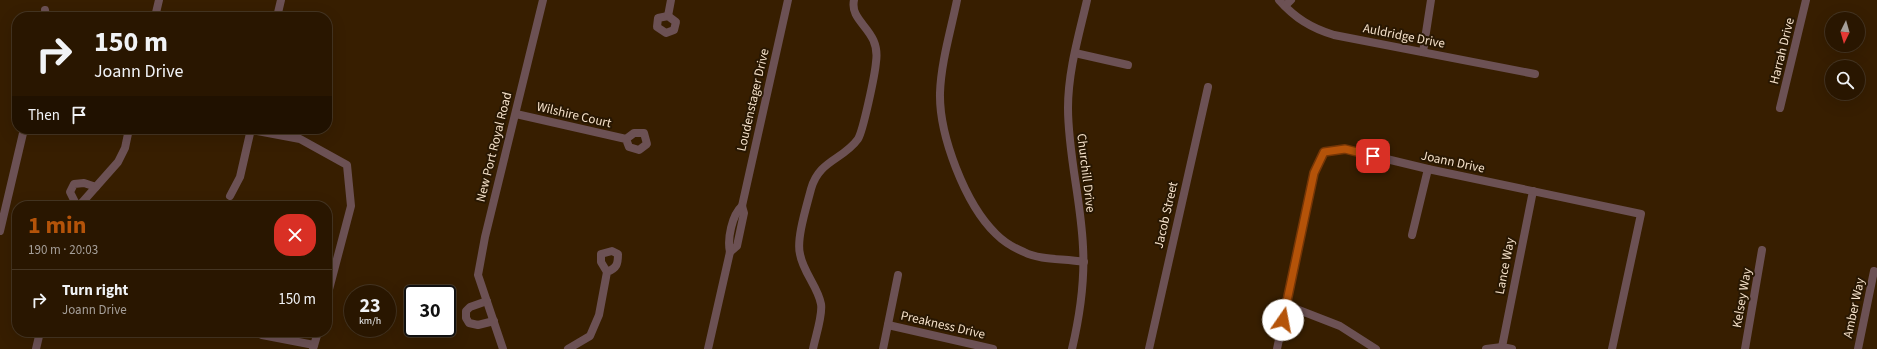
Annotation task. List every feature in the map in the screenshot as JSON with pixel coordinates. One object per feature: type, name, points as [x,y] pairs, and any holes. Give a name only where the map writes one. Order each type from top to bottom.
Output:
[{"type":"street","points":[[156,12],[159,0]]},
{"type":"street","points":[[278,12],[281,0]]},
{"type":"street","name":"New Port Royal Road","points":[[503,349],[478,275],[488,223],[516,114],[536,23],[543,0]]},
{"type":"street","points":[[668,16],[670,0]]},
{"type":"street","name":"Loudenstager Drive","points":[[708,349],[730,252],[737,246],[744,213],[742,206],[788,0]]},
{"type":"street","points":[[813,349],[822,305],[801,259],[800,241],[815,177],[828,162],[858,138],[876,62],[876,44],[868,30],[854,14],[854,0]]},
{"type":"street","points":[[958,0],[946,52],[940,93],[946,140],[955,167],[982,216],[995,234],[1008,244],[1025,253],[1048,258],[1069,259],[1084,262]]},
{"type":"street","name":"Churchill Drive","points":[[1072,349],[1083,290],[1084,262],[1069,130],[1070,80],[1086,0]]},
{"type":"street","points":[[1282,3],[1291,0]]},
{"type":"street","points":[[1423,52],[1431,0]]},
{"type":"street","name":"Harrah Drive","points":[[1780,108],[1806,0]]},
{"type":"street","name":"Auldridge Drive","points":[[1282,3],[1303,22],[1316,30],[1334,35],[1535,74]]},
{"type":"street","points":[[1075,53],[1128,66]]},
{"type":"street","name":"Jacob Street","points":[[1148,349],[1208,87]]},
{"type":"street","name":"Wilshire Court","points":[[516,114],[626,139]]},
{"type":"street","points":[[0,231],[23,134]]},
{"type":"street","points":[[83,201],[118,162],[125,148],[129,134]]},
{"type":"street","points":[[230,196],[240,177],[250,134]]},
{"type":"street","points":[[276,134],[300,139],[347,165],[351,206],[332,278]]},
{"type":"street","name":"Joann Drive","points":[[1277,349],[1314,173],[1324,152],[1345,149],[1428,169],[1641,214],[1612,349]]},
{"type":"street","points":[[1412,235],[1428,169]]},
{"type":"street","points":[[75,201],[70,192],[74,184],[84,183],[96,187]]},
{"type":"street","name":"Lance Way","points":[[1502,347],[1532,191]]},
{"type":"street","name":"Kelsey Way","points":[[1745,349],[1762,250]]},
{"type":"street","name":"Amber Way","points":[[1858,349],[1874,271]]},
{"type":"street","points":[[568,349],[590,336],[599,315],[607,272]]},
{"type":"street","points":[[883,349],[898,275]]},
{"type":"street","points":[[487,301],[470,307],[466,311],[466,318],[469,323],[478,325],[494,321]]},
{"type":"street","points":[[1286,305],[1340,326],[1376,349]]},
{"type":"street","name":"Preakness Drive","points":[[888,325],[994,349]]},
{"type":"street","points":[[36,349],[39,337]]},
{"type":"street","points":[[271,337],[314,347],[317,337]]},
{"type":"street","points":[[1486,349],[1502,347],[1512,349]]},
{"type":"route","points":[[1283,320],[1314,173],[1324,152],[1345,149],[1373,156]]}]
